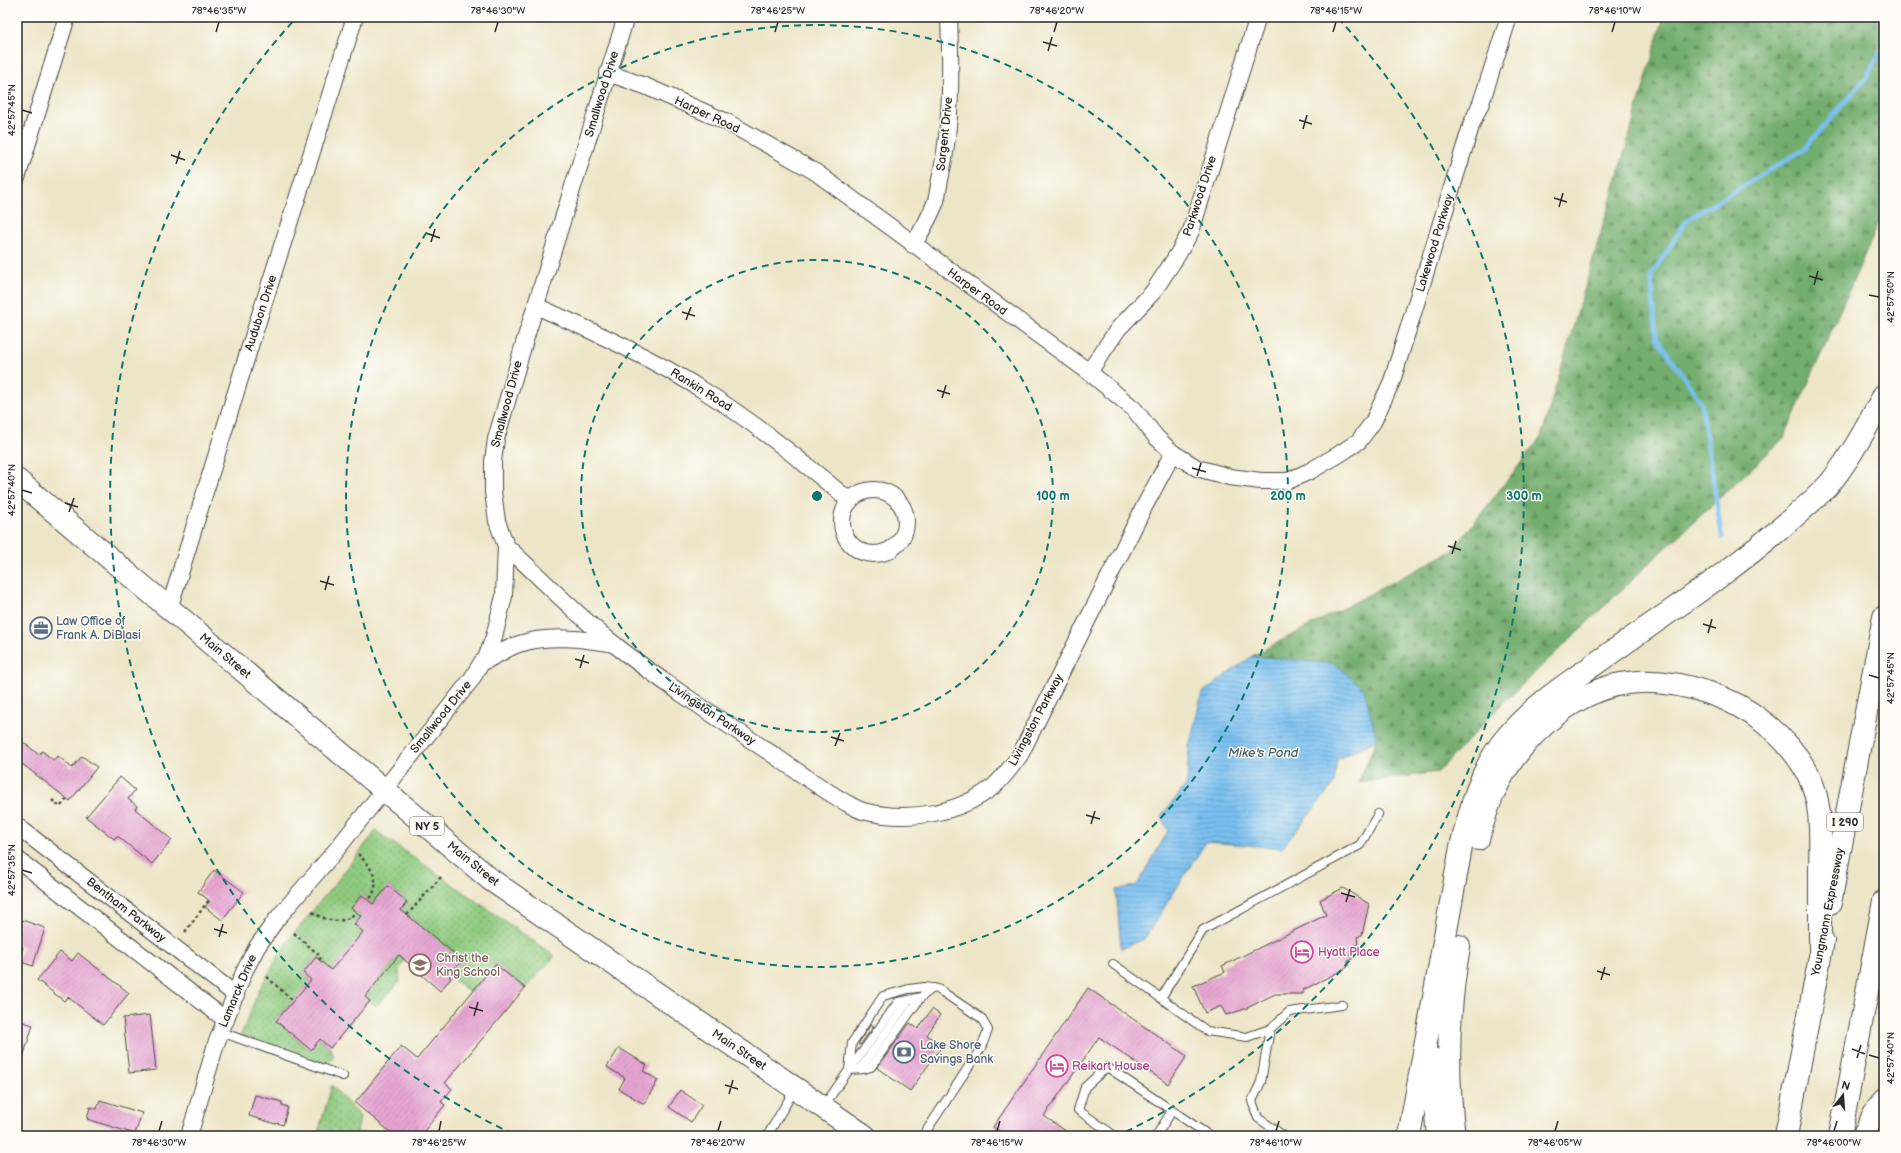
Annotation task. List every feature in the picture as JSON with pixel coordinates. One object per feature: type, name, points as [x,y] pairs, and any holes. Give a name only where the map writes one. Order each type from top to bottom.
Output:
[{"type":"main road","points":[[1409,1136],[1461,847],[1469,813],[1485,772],[1501,744],[1524,718],[1544,701],[1765,543],[1810,503],[1830,483],[1850,456],[1884,395]]},
{"type":"main road","name":"Main Street","points":[[17,480],[491,880],[865,1136]]},
{"type":"main road","name":"Youngmann Expressway","points":[[1786,1136],[1884,617]]},
{"type":"main road","points":[[1454,1136],[1450,1104],[1450,1012],[1454,973],[1483,819],[1497,785],[1518,752],[1536,733],[1560,712],[1590,694],[1616,685],[1644,682],[1668,683],[1695,688],[1725,698],[1755,715],[1790,748],[1807,772],[1816,793],[1820,851],[1820,956]]},
{"type":"main road","points":[[1840,1136],[1884,901]]},
{"type":"main road","points":[[1436,990],[1433,1054],[1434,1093],[1438,1136]]},
{"type":"main road","points":[[1863,1136],[1878,1106],[1884,1100]]},
{"type":"street","points":[[17,178],[67,17]]},
{"type":"street","name":"Audubon Drive","points":[[169,609],[251,343],[355,17]]},
{"type":"street","name":"Smallwood Drive","points":[[383,789],[471,680],[482,662],[485,661],[504,596],[506,546],[497,521],[493,492],[492,461],[496,439],[626,17]]},
{"type":"street","name":"Sargent Drive","points":[[913,245],[927,223],[936,201],[945,159],[949,125],[951,73],[949,17]]},
{"type":"street","name":"Parkwood Drive","points":[[1089,372],[1118,329],[1153,292],[1191,231],[1258,17]]},
{"type":"street","name":"Lakewood Parkway","points":[[1338,455],[1359,441],[1373,422],[1392,381],[1472,123],[1481,103],[1509,17]]},
{"type":"street","name":"Harper Road","points":[[608,73],[658,92],[726,122],[814,171],[881,219],[913,245],[1089,372],[1134,409],[1156,437],[1173,454],[1197,468],[1230,477],[1261,481],[1288,481],[1310,471],[1338,455]]},
{"type":"street","name":"Rankin Road","points":[[536,306],[602,335],[708,393],[797,456],[850,500]]},
{"type":"street","name":"Livingston Parkway","points":[[506,546],[614,644],[654,674],[829,793],[860,810],[893,816],[938,812],[960,806],[976,798],[993,786],[1008,772],[1020,755],[1144,507],[1173,454]]},
{"type":"street","points":[[869,490],[880,490],[891,493],[902,506],[907,521],[905,532],[900,542],[892,550],[872,554],[862,552],[853,546],[847,539],[843,529],[842,519],[844,509],[850,500],[858,493],[869,490]]},
{"type":"street","name":"Livingston Parkway","points":[[485,661],[519,644],[547,639],[573,638],[614,644]]},
{"type":"street","name":"Lamarck Drive","points":[[189,1136],[223,1026],[244,972],[257,947],[276,920],[337,849],[383,789]]},
{"type":"street","name":"Bentham Parkway","points":[[18,831],[236,995]]},
{"type":"street","points":[[17,859],[223,1026]]},
{"type":"lane","points":[[1161,998],[1203,930],[1360,845],[1378,814]]},
{"type":"lane","points":[[1113,964],[1207,1031],[1247,1037],[1270,1029],[1289,1012],[1342,1005]]},
{"type":"lane","points":[[849,1070],[871,1067],[921,997],[932,988]]},
{"type":"lane","points":[[849,1070],[852,1043],[883,996],[909,989],[938,989],[981,1018],[988,1030],[981,1048],[923,1136]]},
{"type":"lane","points":[[823,1107],[898,1002],[921,997]]},
{"type":"lane","points":[[860,1069],[909,1000]]},
{"type":"lane","points":[[223,1026],[343,1076]]},
{"type":"lane","points":[[1270,1029],[1261,1082],[1252,1101],[1258,1118],[1284,1136]]},
{"type":"lane","points":[[1114,1136],[1078,1110],[1085,1087],[1107,1067],[1210,1136]]},
{"type":"lane","points":[[767,1136],[795,1088]]},
{"type":"lane","points":[[1156,1136],[1172,1111]]},
{"type":"path","points":[[52,800],[60,807],[67,799]]},
{"type":"path","points":[[358,854],[371,868],[376,885],[369,900]]},
{"type":"path","points":[[407,914],[441,877]]},
{"type":"path","points":[[185,932],[209,900]]},
{"type":"path","points":[[312,912],[321,918],[342,922],[350,919],[356,912]]},
{"type":"path","points":[[294,933],[320,956],[320,960]]},
{"type":"path","points":[[267,977],[293,1001]]},
{"type":"green space","points":[[1664,17],[1884,17],[1884,211],[1784,438],[1639,573],[1500,706],[1438,772],[1358,783],[1377,740],[1336,664],[1252,656],[1452,551],[1541,437]]},
{"type":"green space","points":[[376,831],[555,956],[525,988],[495,964],[471,993],[449,976],[462,960],[401,910],[407,902],[388,886],[373,904],[362,895],[351,908],[361,916],[363,932],[331,970],[316,957],[303,973],[311,980],[276,1021],[310,1050],[320,1039],[330,1048],[334,1057],[326,1065],[241,1035],[260,988],[286,943]]},
{"type":"green space","points":[[399,955],[405,960],[399,969],[400,982],[376,1006],[365,997]]},
{"type":"green space","points":[[332,1085],[360,1117],[357,1132],[379,1136],[317,1136]]},
{"type":"water","name":"Mike's Pond","points":[[1252,656],[1336,664],[1364,690],[1377,740],[1337,759],[1334,784],[1282,848],[1206,842],[1144,939],[1121,949],[1116,890],[1137,885],[1168,831],[1161,816],[1187,784],[1189,747],[1202,693]]},
{"type":"building","points":[[17,737],[39,755],[42,751],[53,760],[58,756],[72,768],[82,756],[97,767],[70,801],[17,760]]},
{"type":"building","points":[[120,777],[135,790],[128,799],[137,806],[135,809],[172,840],[152,864],[120,838],[117,836],[114,839],[86,817]]},
{"type":"building","points":[[214,870],[244,892],[222,920],[205,907],[210,901],[198,892]]},
{"type":"building","points":[[388,886],[407,902],[401,910],[462,960],[449,976],[451,978],[440,991],[399,955],[365,997],[370,1001],[330,1048],[320,1039],[311,1050],[276,1021],[311,980],[303,973],[316,957],[331,970],[363,932],[354,924],[361,916],[351,908],[362,895],[373,904]]},
{"type":"building","name":"Hyatt Place","points":[[1343,888],[1369,904],[1362,935],[1357,937],[1358,944],[1355,945],[1357,950],[1350,953],[1352,959],[1348,961],[1348,967],[1303,990],[1303,994],[1275,994],[1245,1009],[1226,1015],[1221,1006],[1205,1013],[1193,986],[1225,972],[1222,966],[1326,915],[1320,900]]},
{"type":"building","points":[[19,919],[45,928],[33,966],[18,961],[23,947],[17,945],[17,926]]},
{"type":"building","points":[[60,952],[72,961],[78,953],[129,993],[103,1025],[68,997],[64,1001],[37,980]]},
{"type":"building","points":[[495,964],[525,988],[445,1083],[452,1089],[441,1102],[445,1105],[420,1136],[395,1136],[355,1103],[401,1046],[417,1059]]},
{"type":"building","name":"Reikart House","points":[[1088,988],[1187,1056],[1168,1084],[1099,1037],[1044,1116],[1073,1136],[1006,1136],[993,1127]]},
{"type":"building","name":"Lake Shore Savings Bank","points":[[932,1009],[940,1015],[927,1035],[942,1046],[910,1091],[877,1068],[910,1023],[918,1029]]},
{"type":"building","points":[[150,1015],[156,1070],[129,1073],[123,1018]]},
{"type":"building","points":[[17,1020],[33,1025],[20,1067],[17,1067]]},
{"type":"building","points":[[871,1024],[874,1026],[860,1045],[858,1044]]},
{"type":"building","points":[[619,1048],[647,1065],[643,1071],[658,1080],[644,1104],[619,1089],[625,1078],[607,1067]]},
{"type":"building","points":[[680,1090],[702,1105],[691,1122],[669,1107]]},
{"type":"building","points":[[255,1095],[282,1102],[282,1105],[288,1107],[283,1125],[249,1116]]},
{"type":"building","points":[[100,1100],[142,1113],[135,1134],[87,1119],[90,1107],[97,1109]]},
{"type":"waterway","points":[[1722,537],[1701,402],[1657,338],[1651,276],[1687,220],[1803,150],[1866,78],[1884,44]]},
{"type":"place","name":"Law Office of Frank A. DiBlasi","points":[[41,628]]},
{"type":"place","name":"Hyatt Place","points":[[1302,952]]},
{"type":"place","name":"Christ the King School","points":[[420,965]]},
{"type":"place","name":"Lake Shore Savings Bank","points":[[904,1052]]},
{"type":"place","name":"Reikart House","points":[[1057,1066]]}]
